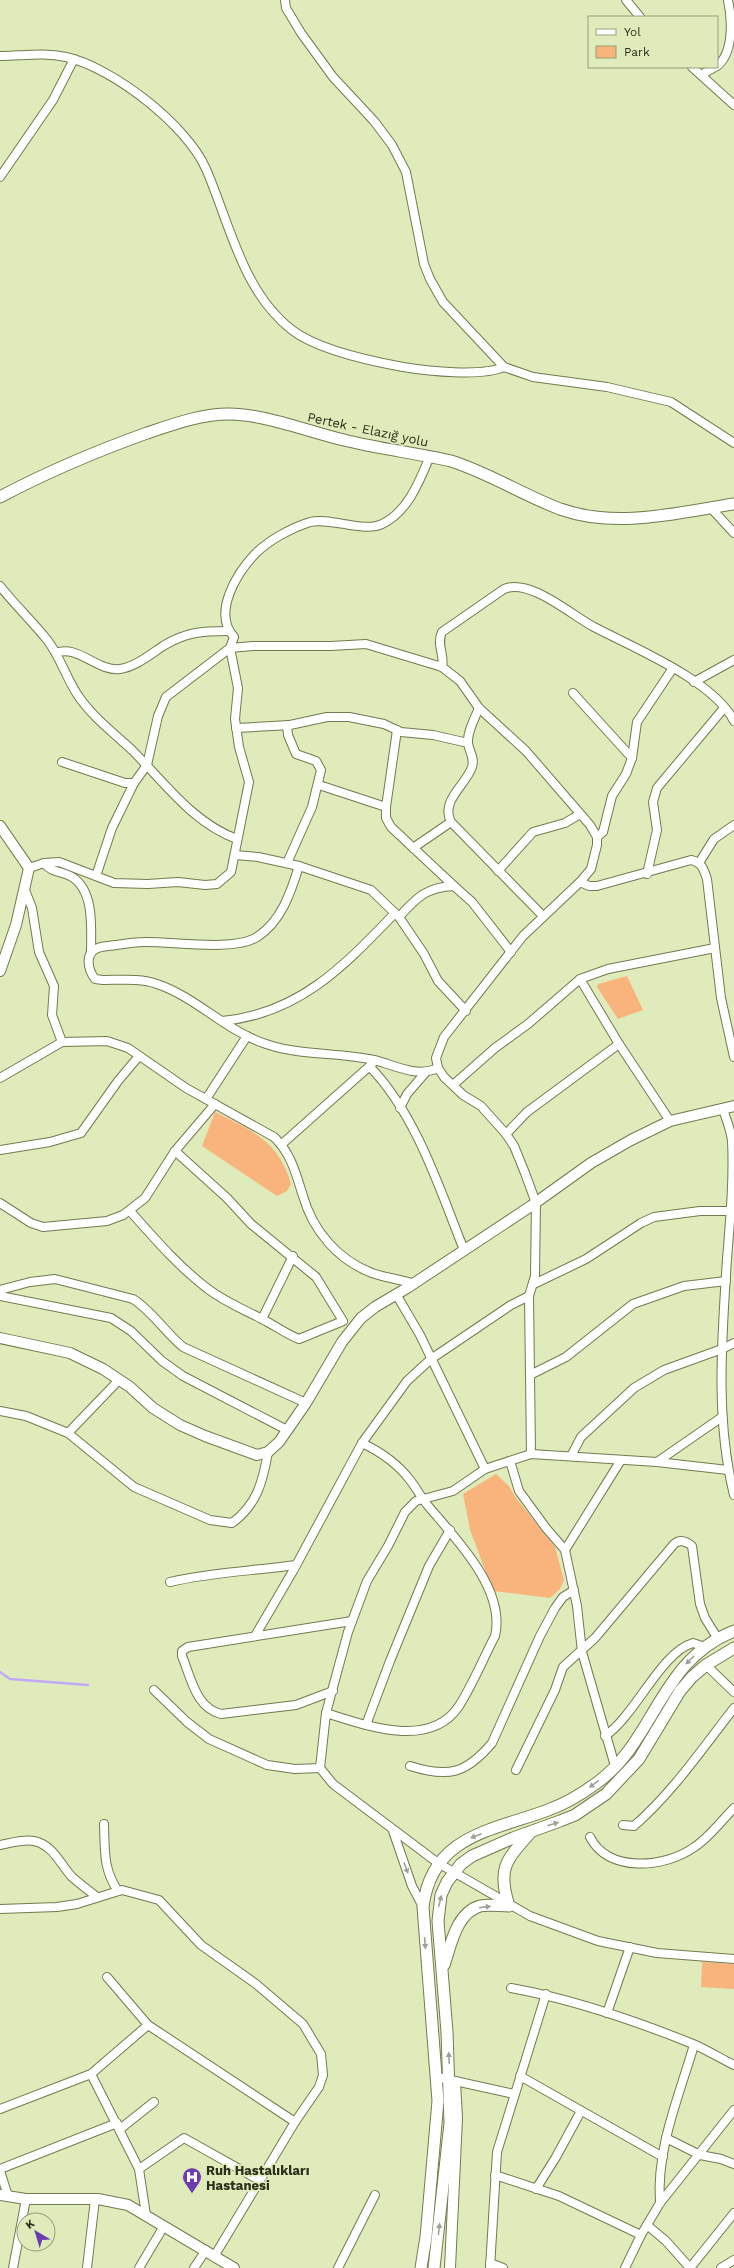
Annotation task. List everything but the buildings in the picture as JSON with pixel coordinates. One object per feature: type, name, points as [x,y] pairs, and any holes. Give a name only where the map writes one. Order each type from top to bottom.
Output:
[{"type":"main road","name":"Pertek - Elazığ yolu","points":[[0,497],[45,475],[125,441],[190,420],[210,415],[230,414],[250,416],[345,440],[430,456],[468,466],[540,501],[583,515],[629,519],[734,504]]},
{"type":"main road","points":[[421,2268],[426,2237],[435,2144],[437,2077],[423,1906],[429,1880],[438,1863],[454,1847],[465,1840],[549,1810],[600,1781],[615,1766],[682,1668],[705,1647],[734,1631]]},
{"type":"main road","points":[[434,2268],[450,2123],[453,2081],[442,1969],[439,1907],[447,1882],[453,1872],[472,1856],[575,1815],[592,1804],[617,1784],[639,1759],[680,1691],[706,1665],[734,1648]]},
{"type":"main road","points":[[442,1969],[461,1920],[469,1912],[481,1906],[509,1906],[503,1888],[502,1874],[514,1852],[532,1831]]},
{"type":"street","points":[[285,0],[286,8],[301,33],[328,70],[374,121],[392,145],[406,172],[424,264],[430,279],[443,302],[504,367],[534,377],[607,387],[671,402],[734,444]]},
{"type":"street","points":[[626,0],[639,16]]},
{"type":"street","points":[[718,64],[727,54],[731,32],[731,14],[728,0]]},
{"type":"street","points":[[0,56],[46,54],[74,59],[102,70],[161,112],[185,137],[206,168],[238,253],[258,291],[273,312],[292,330],[316,345],[400,366],[425,370],[487,372],[504,367]]},
{"type":"street","points":[[0,177],[53,100],[74,59]]},
{"type":"street","points":[[693,68],[734,105]]},
{"type":"street","points":[[702,75],[713,68]]},
{"type":"street","points":[[29,868],[44,863],[60,862],[114,882],[148,884],[178,882],[205,885],[217,884],[231,872],[249,782],[235,719],[238,688],[230,648],[234,637],[228,631],[226,608],[229,593],[237,578],[256,554],[289,531],[312,522],[367,526],[382,525],[396,514],[416,489],[430,456]]},
{"type":"street","points":[[710,508],[734,533]]},
{"type":"street","points":[[0,586],[40,630],[56,653],[76,693],[86,706],[147,765],[159,780],[204,822],[222,834],[237,839]]},
{"type":"street","points":[[442,667],[443,657],[439,641],[442,632],[504,589],[515,586],[549,599],[593,626],[673,668],[694,682],[724,708],[734,721]]},
{"type":"street","points":[[56,653],[68,652],[108,669],[122,669],[176,640],[200,630],[228,631]]},
{"type":"street","points":[[96,876],[112,828],[134,783],[147,765],[158,716],[166,698],[230,648],[253,646],[331,646],[366,644],[375,645],[442,667],[460,681],[479,708],[526,751],[590,825],[597,837],[594,862],[580,882],[543,916],[511,952],[444,1038],[436,1058],[438,1068],[452,1085],[463,1095],[481,1106],[506,1134],[514,1146],[536,1203],[534,1284],[529,1296],[531,1454]]},
{"type":"street","points":[[694,682],[734,660]]},
{"type":"street","points":[[597,837],[603,832],[612,796],[626,774],[632,758],[637,722],[673,668]]},
{"type":"street","points":[[573,693],[632,758]]},
{"type":"street","points":[[479,708],[468,743],[473,757],[472,768],[449,805],[448,816],[451,822],[543,916]]},
{"type":"street","points":[[647,874],[657,830],[653,802],[656,788],[724,708]]},
{"type":"street","points":[[236,728],[287,725],[327,718],[349,717],[384,724],[397,730],[433,735],[468,743]]},
{"type":"street","points":[[287,725],[288,735],[296,754],[316,761],[321,770],[319,785],[312,807],[287,863]]},
{"type":"street","points":[[397,730],[386,807],[386,818],[391,826],[413,848],[472,902],[511,952]]},
{"type":"street","points":[[62,762],[125,783],[134,783]]},
{"type":"street","points":[[319,785],[386,807]]},
{"type":"street","points":[[498,871],[533,832],[565,823],[580,814]]},
{"type":"street","points":[[413,848],[451,822]]},
{"type":"street","points":[[699,863],[714,839],[734,825]]},
{"type":"street","points":[[0,826],[29,868],[16,925],[0,971]]},
{"type":"street","points":[[235,855],[258,857],[299,866],[370,890],[397,915],[424,954],[438,981],[466,1010]]},
{"type":"street","points":[[580,882],[589,886],[597,886],[647,874],[691,860],[699,863],[703,867],[707,879],[721,998],[734,1057]]},
{"type":"street","points":[[44,863],[50,870],[71,876],[81,886],[90,914],[91,953],[88,967],[95,978],[155,983],[175,991],[246,1036],[265,1044],[299,1053],[414,1072],[426,1072],[438,1068]]},
{"type":"street","points":[[91,953],[97,948],[142,942],[240,943],[256,938],[274,924],[292,889],[299,866]]},
{"type":"street","points":[[222,1021],[246,1019],[301,997],[338,970],[397,915],[420,896],[437,887],[454,886]]},
{"type":"street","points":[[25,890],[32,908],[39,952],[54,986],[52,1015],[62,1042]]},
{"type":"street","points":[[452,1085],[495,1048],[528,1024],[580,979],[608,969],[715,948]]},
{"type":"street","points":[[580,979],[619,1044],[670,1121]]},
{"type":"street","points":[[206,1099],[246,1036]]},
{"type":"street","points":[[0,1078],[62,1042],[107,1041],[128,1048],[206,1099],[266,1131],[282,1144],[294,1168],[309,1213],[325,1239],[336,1251],[360,1267],[385,1277],[414,1284]]},
{"type":"street","points":[[506,1134],[527,1112],[619,1044]]},
{"type":"street","points":[[0,1150],[50,1142],[82,1133],[118,1081],[140,1056]]},
{"type":"street","points":[[372,1064],[396,1099],[426,1156],[464,1250]]},
{"type":"street","points":[[282,1144],[372,1064]]},
{"type":"street","points":[[400,1108],[407,1094],[426,1072]]},
{"type":"street","points":[[0,1203],[30,1223],[43,1227],[107,1221],[130,1211],[145,1198],[175,1151],[215,1104]]},
{"type":"street","points":[[0,1411],[26,1416],[68,1433],[134,1487],[210,1520],[232,1523],[244,1515],[263,1481],[268,1452],[287,1430],[306,1404],[342,1342],[370,1310],[414,1284],[536,1203],[591,1163],[654,1128],[670,1121],[734,1106]]},
{"type":"street","points":[[722,1109],[732,1140],[733,1178],[722,1349],[722,1417],[728,1470],[734,1495]]},
{"type":"street","points":[[175,1151],[227,1198],[251,1224],[293,1256],[316,1277],[343,1321],[353,1328]]},
{"type":"street","points":[[130,1211],[165,1250],[208,1289],[238,1308],[299,1339],[343,1321]]},
{"type":"street","points":[[534,1284],[586,1259],[640,1223],[654,1217],[700,1211],[730,1211]]},
{"type":"street","points":[[262,1319],[293,1256]]},
{"type":"street","points":[[0,1290],[30,1282],[55,1279],[133,1299],[143,1306],[166,1332],[182,1347],[306,1404]]},
{"type":"street","points":[[530,1375],[566,1357],[633,1304],[684,1286],[726,1281]]},
{"type":"street","points":[[396,1294],[431,1359],[485,1469]]},
{"type":"street","points":[[0,1296],[111,1318],[131,1331],[162,1361],[183,1376],[287,1430]]},
{"type":"street","points":[[255,1636],[296,1565],[362,1443],[406,1382],[431,1359],[511,1305],[529,1296]]},
{"type":"street","points":[[0,1338],[70,1353],[103,1369],[153,1408],[180,1425],[204,1436],[257,1454],[268,1452]]},
{"type":"street","points":[[571,1456],[581,1437],[634,1388],[664,1370],[722,1349],[734,1343]]},
{"type":"street","points":[[68,1433],[119,1380]]},
{"type":"street","points":[[657,1462],[722,1417]]},
{"type":"street","points":[[326,1713],[366,1725],[415,1731],[439,1724],[450,1716],[458,1707],[495,1636],[498,1615],[496,1604],[468,1555],[450,1530],[423,1499],[400,1468],[383,1454],[362,1443]]},
{"type":"street","points":[[728,1470],[657,1462],[531,1454],[485,1469],[453,1491],[423,1499],[412,1504],[405,1512],[388,1546],[367,1581],[352,1621],[326,1713],[320,1768],[333,1784],[438,1863],[509,1906],[530,1916],[591,1939],[657,1952],[734,1959]]},
{"type":"street","points":[[565,1550],[621,1460]]},
{"type":"street","points":[[510,1461],[519,1491],[546,1528],[565,1550],[574,1590],[582,1652],[605,1736],[615,1766]]},
{"type":"street","points":[[366,1725],[390,1661],[429,1566],[450,1530]]},
{"type":"street","points":[[516,1770],[555,1690],[563,1666],[582,1652],[674,1544],[682,1541],[692,1546],[700,1604],[705,1618],[718,1639]]},
{"type":"street","points":[[170,1582],[201,1574],[254,1571],[296,1565]]},
{"type":"street","points":[[410,1766],[432,1773],[452,1772],[467,1766],[480,1758],[492,1743],[540,1636],[555,1608],[564,1597],[574,1590]]},
{"type":"street","points":[[333,1691],[286,1707],[221,1714],[210,1710],[200,1700],[182,1656],[182,1651],[188,1647],[352,1621]]},
{"type":"street","points":[[605,1736],[622,1722],[652,1680],[680,1651],[693,1643],[705,1647]]},
{"type":"street","points":[[706,1665],[734,1692]]},
{"type":"street","points":[[154,1690],[187,1722],[209,1739],[267,1765],[295,1769],[320,1768]]},
{"type":"street","points":[[623,1825],[634,1826],[653,1809],[686,1771],[734,1708]]},
{"type":"street","points":[[590,1837],[603,1854],[618,1861],[664,1861],[693,1848],[734,1808]]},
{"type":"street","points":[[104,1824],[105,1863],[110,1878],[118,1891]]},
{"type":"street","points":[[394,1831],[412,1886],[423,1906]]},
{"type":"street","points":[[0,1845],[20,1841],[33,1841],[44,1844],[57,1856],[71,1875],[97,1897]]},
{"type":"street","points":[[0,1909],[57,1907],[77,1904],[122,1890],[158,1900],[201,1945],[256,1984],[303,2024],[321,2054],[323,2075],[319,2087],[210,2253],[194,2268]]},
{"type":"street","points":[[607,2013],[630,1947]]},
{"type":"street","points":[[107,1977],[148,2025],[295,2122]]},
{"type":"street","points":[[511,1988],[546,1994],[607,2013],[694,2045],[734,2065]]},
{"type":"street","points":[[503,2268],[490,2265],[497,2152],[546,1994]]},
{"type":"street","points":[[0,2109],[91,2074],[148,2025]]},
{"type":"street","points":[[660,2203],[659,2183],[666,2138],[694,2045]]},
{"type":"street","points":[[91,2074],[119,2126],[139,2169],[146,2215]]},
{"type":"street","points":[[520,2076],[663,2157]]},
{"type":"street","points":[[437,2077],[514,2094]]},
{"type":"street","points":[[450,2268],[457,2118],[453,2081]]},
{"type":"street","points":[[154,2102],[119,2126],[0,2170],[4,2196],[26,2199],[95,2199],[128,2205],[234,2268]]},
{"type":"street","points":[[536,2189],[556,2157],[581,2110]]},
{"type":"street","points":[[626,2268],[640,2235],[660,2203],[700,2155],[734,2110]]},
{"type":"street","points":[[139,2169],[184,2138],[259,2180]]},
{"type":"street","points":[[666,2138],[700,2155],[734,2164]]},
{"type":"street","points":[[495,2175],[559,2196],[640,2235]]},
{"type":"street","points":[[338,2268],[375,2195]]},
{"type":"street","points":[[13,2268],[26,2199]]},
{"type":"street","points":[[88,2268],[95,2199]]},
{"type":"street","points":[[647,2225],[666,2240],[690,2268],[734,2213]]},
{"type":"street","points":[[139,2268],[164,2226]]},
{"type":"street","points":[[721,2268],[734,2260]]},
{"type":"green space","points":[[627,976],[643,1010],[618,1019],[597,987],[598,984]]},
{"type":"green space","points":[[215,1112],[252,1131],[271,1147],[286,1169],[291,1184],[287,1191],[277,1196],[202,1146]]},
{"type":"green space","points":[[496,1474],[509,1486],[516,1498],[555,1547],[564,1580],[560,1589],[550,1598],[493,1591],[470,1530],[463,1494]]},
{"type":"green space","points":[[702,1962],[734,1964],[734,1989],[701,1987]]},
{"type":"waterway","points":[[0,1672],[10,1679],[88,1685]]},
{"type":"place","name":"Ruh Hastalıkları Hastanesi","points":[[192,2194]]}]
